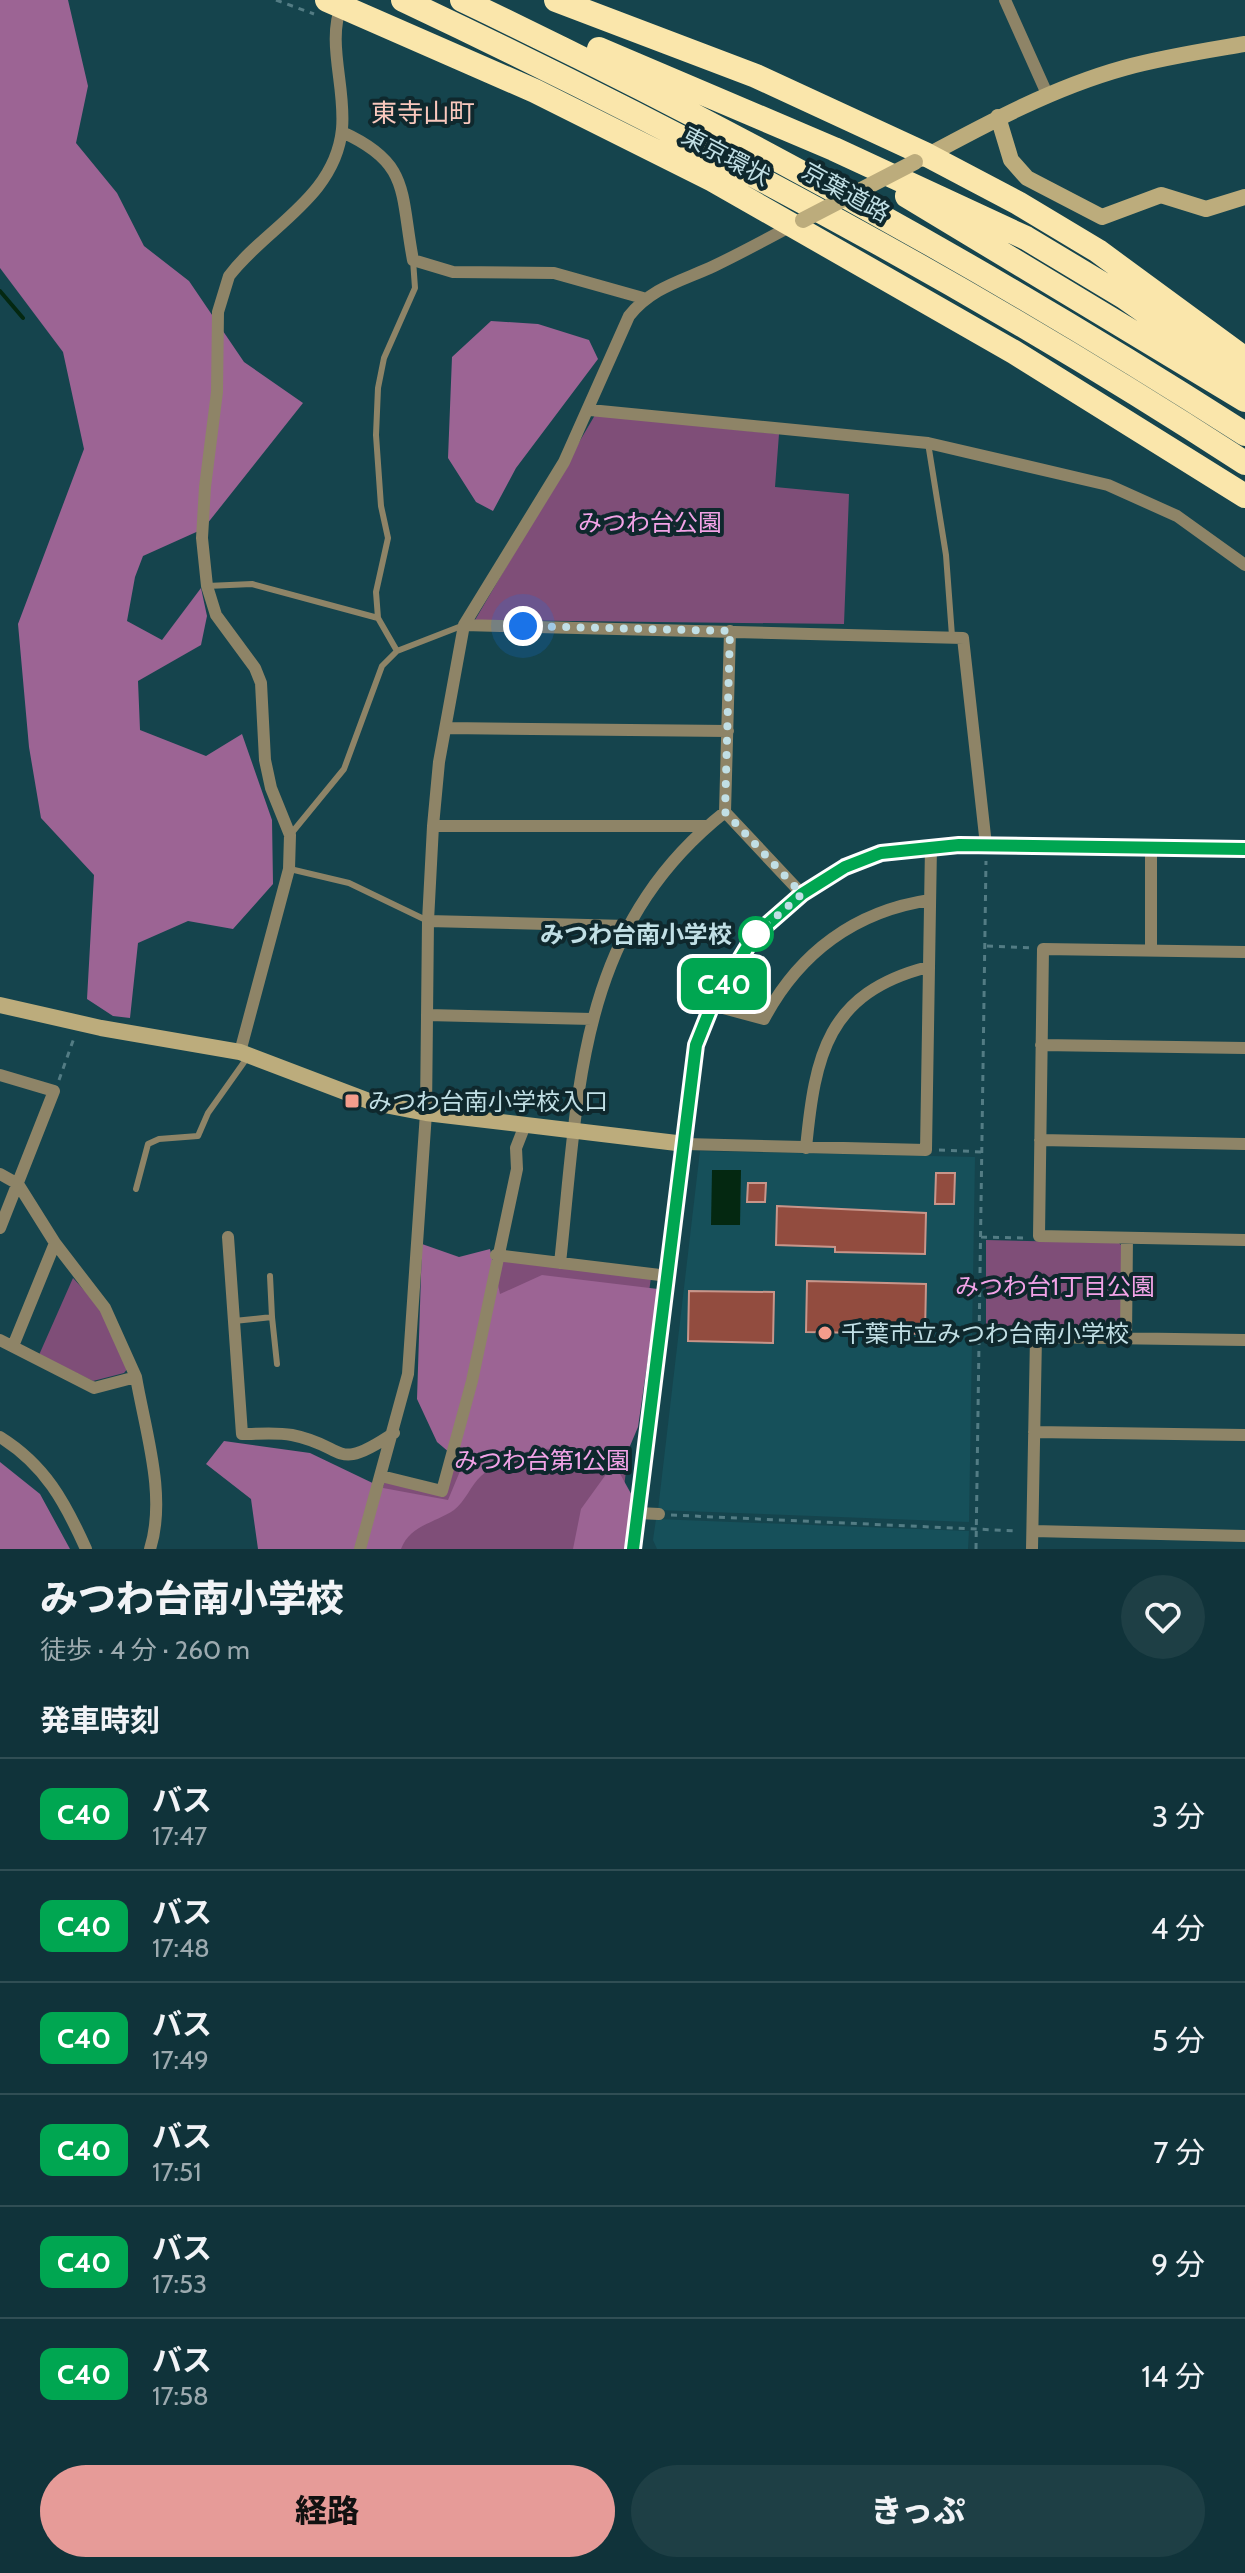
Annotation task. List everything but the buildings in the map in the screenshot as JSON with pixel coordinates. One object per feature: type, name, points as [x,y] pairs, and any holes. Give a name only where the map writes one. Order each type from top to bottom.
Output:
[{"type":"highway","name":"京葉道路","points":[[403,0],[560,75],[795,195],[1015,322],[1240,446]]},
{"type":"highway","name":"京葉道路","points":[[462,0],[815,176],[1016,293],[1240,446]]},
{"type":"highway","points":[[474,0],[834,149],[1026,238],[1124,297],[1245,382]]},
{"type":"highway","points":[[556,0],[756,76],[921,159],[1018,203],[1098,251],[1245,359]]},
{"type":"highway","name":"東京環状","points":[[337,7],[550,98],[798,223],[1014,352],[1245,496]]},
{"type":"highway","points":[[834,149],[1245,400]]},
{"type":"street","points":[[1005,0],[1048,96]]},
{"type":"street","points":[[245,1054],[289,869],[290,835],[271,788],[265,760],[261,683],[255,668],[216,615],[207,586],[202,538],[217,392],[216,339],[223,289],[238,264],[315,194],[331,163],[342,132],[337,7]]},
{"type":"street","points":[[360,1549],[408,1374],[426,1113],[428,921],[433,826],[464,625],[564,462],[590,410],[617,338],[643,298],[798,223],[998,117],[1120,69],[1245,44]]},
{"type":"street","points":[[998,117],[1011,160],[1027,178],[1102,217],[1115,215],[1161,195],[1206,209],[1245,197]]},
{"type":"street","points":[[342,132],[380,151],[391,164],[398,179],[413,260],[453,272],[554,273],[643,298]]},
{"type":"street","points":[[590,410],[928,443],[1108,485],[1177,516],[1245,565]]},
{"type":"street","points":[[464,625],[963,638],[986,845]]},
{"type":"street","points":[[730,631],[725,812],[802,894]]},
{"type":"street","points":[[446,728],[728,731]]},
{"type":"street","points":[[560,1263],[580,1081],[600,990],[627,926],[652,889],[708,826],[725,812]]},
{"type":"street","points":[[433,826],[708,826]]},
{"type":"street","points":[[633,1549],[696,1045],[712,1005],[754,936],[802,894],[845,867],[881,853],[931,846],[986,845],[1245,849]]},
{"type":"street","points":[[0,1005],[245,1054],[354,1097],[426,1113],[685,1144],[926,1150],[931,846]]},
{"type":"street","points":[[1151,848],[1151,950]]},
{"type":"street","points":[[712,1005],[764,1019],[792,973],[837,933],[889,908],[930,900]]},
{"type":"street","points":[[428,921],[627,926]]},
{"type":"street","points":[[1245,952],[1043,949],[1039,1236],[1245,1240]]},
{"type":"street","points":[[806,1148],[816,1070],[833,1031],[863,997],[883,983],[928,967]]},
{"type":"street","points":[[427,1015],[592,1019]]},
{"type":"street","points":[[1041,1045],[1245,1048]]},
{"type":"street","points":[[0,1075],[54,1091],[0,1228]]},
{"type":"street","points":[[381,1476],[442,1491],[472,1381],[496,1255],[517,1169],[516,1148],[525,1125]]},
{"type":"street","points":[[1040,1140],[1245,1144]]},
{"type":"street","points":[[0,1174],[18,1184],[55,1243],[105,1308],[136,1377],[154,1487],[156,1529],[150,1549]]},
{"type":"street","points":[[228,1237],[242,1434],[292,1435],[341,1455],[363,1454],[394,1433]]},
{"type":"street","points":[[1126,1338],[1127,1238]]},
{"type":"street","points":[[13,1346],[55,1243]]},
{"type":"street","points":[[496,1255],[668,1276]]},
{"type":"street","points":[[1032,1549],[1036,1337],[1245,1340]]},
{"type":"street","points":[[0,1340],[94,1388],[136,1377]]},
{"type":"street","points":[[1034,1432],[1245,1435]]},
{"type":"street","points":[[0,1437],[19,1449],[62,1496],[86,1549]]},
{"type":"street","points":[[638,1513],[659,1514]]},
{"type":"street","points":[[1033,1531],[1245,1536]]},
{"type":"lane","points":[[397,651],[378,618],[376,592],[388,538],[380,492],[378,388],[384,358],[415,288],[413,260]]},
{"type":"lane","points":[[928,443],[946,555],[952,636]]},
{"type":"lane","points":[[207,586],[252,584],[378,618]]},
{"type":"lane","points":[[290,835],[344,769],[382,666],[397,651],[464,625]]},
{"type":"lane","points":[[289,869],[349,883],[428,921]]},
{"type":"lane","points":[[136,1189],[148,1144],[159,1139],[198,1136],[208,1113],[245,1054]]},
{"type":"lane","points":[[270,1276],[277,1364]]},
{"type":"lane","points":[[234,1321],[272,1317]]},
{"type":"path","points":[[276,0],[337,7]]},
{"type":"path","points":[[976,1549],[986,845]]},
{"type":"path","points":[[986,946],[1043,949]]},
{"type":"path","points":[[54,1091],[80,1023]]},
{"type":"path","points":[[926,1150],[983,1152]]},
{"type":"path","points":[[981,1237],[1039,1236]]},
{"type":"path","points":[[979,1333],[1036,1337]]},
{"type":"path","points":[[659,1514],[1033,1531]]},
{"type":"shaded area","points":[[0,0],[68,0],[88,86],[76,143],[117,193],[144,246],[189,281],[244,362],[303,403],[203,529],[143,556],[135,577],[127,621],[162,640],[201,588],[207,616],[201,645],[138,681],[140,730],[206,756],[242,734],[272,820],[273,884],[233,929],[188,921],[138,943],[130,1018],[113,1016],[87,999],[94,875],[41,818],[29,747],[18,624],[84,449],[63,352],[0,268]]},
{"type":"shaded area","points":[[491,321],[538,324],[589,340],[598,359],[516,468],[493,511],[476,502],[448,458],[452,357]]},
{"type":"shaded area","name":"千葉市立みつわ台南小学校","points":[[700,1151],[975,1157],[969,1522],[658,1510]]},
{"type":"shaded area","points":[[712,1170],[741,1170],[740,1225],[711,1225]]},
{"type":"shaded area","points":[[422,1244],[459,1257],[490,1249],[500,1294],[542,1275],[658,1289],[638,1427],[619,1472],[634,1499],[626,1549],[573,1549],[581,1509],[607,1473],[597,1454],[552,1449],[521,1453],[494,1466],[477,1480],[458,1507],[410,1535],[401,1549],[258,1549],[251,1499],[206,1464],[224,1441],[310,1453],[383,1488],[448,1500],[463,1464],[437,1442],[417,1399]]},
{"type":"shaded area","points":[[0,1462],[40,1494],[70,1549],[0,1549]]},
{"type":"shaded area","points":[[656,1519],[969,1531],[968,1549],[657,1549],[653,1540]]},
{"type":"green space","name":"みつわ台公園","points":[[595,415],[779,434],[775,487],[849,494],[844,624],[475,620]]},
{"type":"green space","name":"みつわ台1丁目公園","points":[[986,1240],[1119,1243],[1124,1248],[1123,1327],[1118,1331],[986,1329]]},
{"type":"green space","name":"みつわ台第1公園","points":[[499,1258],[651,1277],[616,1549],[365,1549],[385,1480],[443,1496]]},
{"type":"green space","points":[[73,1278],[104,1312],[128,1368],[124,1373],[93,1381],[39,1355]]},
{"type":"waterway","points":[[0,291],[23,318]]},
{"type":"bus line","name":"C40","points":[[633,1549],[696,1045],[712,1005],[754,936],[783,906],[845,867],[881,853],[907,848],[959,845],[1245,849]]},
{"type":"place","name":"みつわ台南小学校","points":[[756,934]]},
{"type":"place","name":"みつわ台南小学校入口","points":[[352,1101]]},
{"type":"place","name":"千葉市立みつわ台南小学校","points":[[825,1333]]},
{"type":"district","name":"東寺山町","points":[[423,113]]},
{"type":"route","points":[[523,626],[730,631],[725,812],[802,894],[783,906],[754,936],[756,934]]}]
